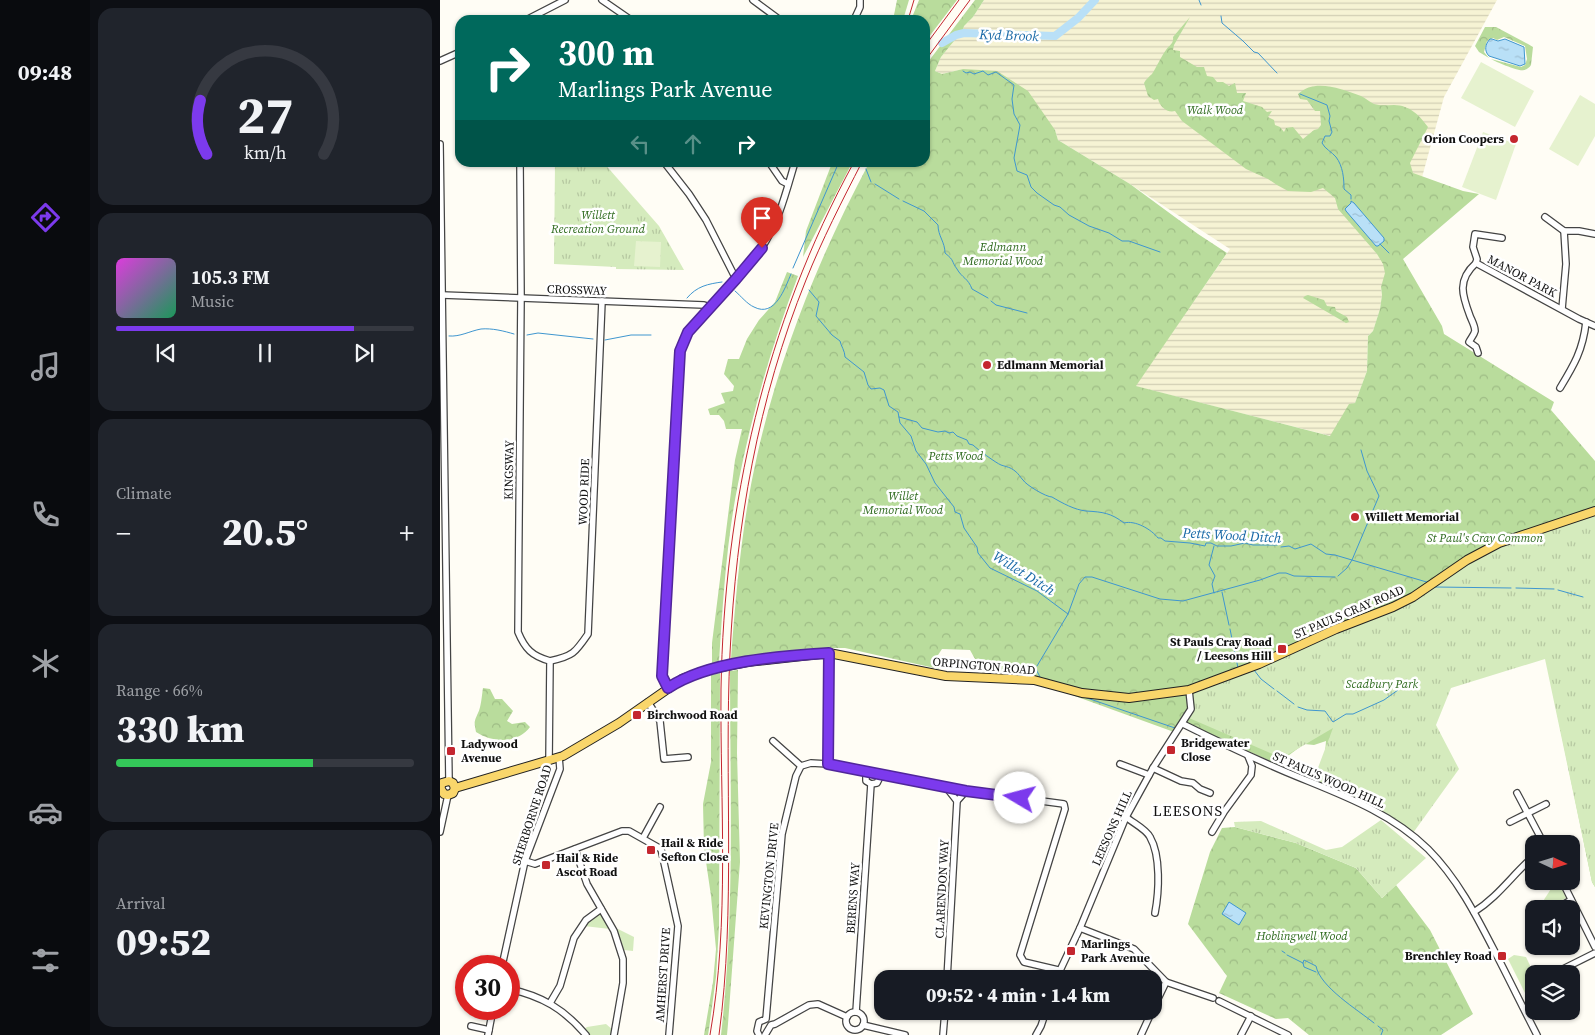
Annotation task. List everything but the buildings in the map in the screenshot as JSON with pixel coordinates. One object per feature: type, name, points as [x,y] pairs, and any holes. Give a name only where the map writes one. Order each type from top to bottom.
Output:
[{"type":"main road","name":"ST PAULS CRAY ROAD","points":[[1189,690],[1259,664],[1336,629],[1393,607],[1413,597],[1467,560],[1499,543],[1595,511]]},
{"type":"main road","name":"ORPINGTON ROAD","points":[[455,788],[559,757],[619,722],[682,679],[707,670],[747,662],[829,653],[946,676],[1034,680],[1091,694],[1129,698],[1189,690]]},
{"type":"main road","points":[[449,781],[453,783],[455,788],[448,795],[444,794],[440,788],[442,783],[449,781]]},
{"type":"street","points":[[536,15],[565,0]]},
{"type":"street","points":[[602,0],[624,15]]},
{"type":"street","points":[[754,0],[774,15]]},
{"type":"street","points":[[856,15],[860,8],[860,0]]},
{"type":"street","points":[[440,61],[455,54]]},
{"type":"street","points":[[440,144],[449,781]]},
{"type":"street","name":"KINGSWAY","points":[[520,167],[522,297],[518,632],[522,642],[531,654],[550,661]]},
{"type":"street","points":[[668,167],[706,220],[736,279]]},
{"type":"street","points":[[772,167],[782,181],[788,184]]},
{"type":"street","points":[[668,688],[662,676],[680,351],[688,332],[756,255],[774,227],[793,167]]},
{"type":"street","points":[[1545,217],[1564,231],[1595,234]]},
{"type":"street","points":[[1562,309],[1566,264],[1564,231]]},
{"type":"street","points":[[1476,263],[1477,257],[1473,247],[1475,234],[1502,238]]},
{"type":"street","name":"MANOR PARK","points":[[1478,353],[1476,347],[1469,342],[1475,328],[1462,294],[1462,283],[1469,269],[1476,263],[1595,326]]},
{"type":"street","name":"CROSSWAY","points":[[441,291],[522,297],[704,305],[710,307]]},
{"type":"street","name":"WOOD RIDE","points":[[550,661],[564,658],[576,652],[588,634],[602,301]]},
{"type":"street","points":[[1560,388],[1578,358],[1584,340],[1586,322]]},
{"type":"street","points":[[828,764],[829,653]]},
{"type":"street","points":[[549,761],[550,661]]},
{"type":"street","name":"LEESONS HILL","points":[[1058,970],[1080,928],[1126,817],[1148,775],[1191,709],[1189,690]]},
{"type":"street","points":[[440,695],[447,697]]},
{"type":"street","points":[[648,702],[660,720],[664,759],[688,757]]},
{"type":"street","name":"ST PAUL'S WOOD HILL","points":[[1183,724],[1248,756],[1357,801],[1402,827],[1428,849],[1457,884],[1474,912],[1537,1035]]},
{"type":"street","points":[[773,741],[801,766],[811,763],[828,764],[966,791],[1064,804],[1065,808],[1020,955],[1024,962],[1058,970]]},
{"type":"street","points":[[1212,832],[1224,812],[1251,776],[1252,766],[1248,756]]},
{"type":"street","name":"SHERBORNE ROAD","points":[[505,955],[526,861],[560,769],[559,757]]},
{"type":"street","points":[[1120,764],[1148,775]]},
{"type":"street","name":"KEVINGTON DRIVE","points":[[759,1035],[759,1022],[766,1019],[782,834],[796,776],[801,766]]},
{"type":"street","points":[[1153,768],[1181,781],[1193,783],[1200,789],[1210,793]]},
{"type":"street","name":"BERENS WAY","points":[[856,1012],[871,784],[865,778],[866,772]]},
{"type":"street","points":[[871,784],[877,783],[881,775]]},
{"type":"street","points":[[946,787],[957,801],[966,791]]},
{"type":"street","points":[[1517,793],[1539,835]]},
{"type":"street","points":[[440,832],[448,795]]},
{"type":"street","name":"CLARENDON WAY","points":[[947,970],[957,801]]},
{"type":"street","points":[[1510,822],[1546,804]]},
{"type":"street","points":[[526,861],[535,864],[622,831],[629,831],[643,838],[660,807]]},
{"type":"street","points":[[1126,817],[1150,836],[1158,861],[1158,896],[1155,914]]},
{"type":"street","name":"AMHERST DRIVE","points":[[643,838],[661,849],[678,926],[669,1035]]},
{"type":"street","points":[[575,849],[587,884],[614,930],[621,950],[624,968],[623,983],[614,1035]]},
{"type":"street","points":[[1474,912],[1492,900],[1525,863]]},
{"type":"street","points":[[1566,890],[1571,900]]},
{"type":"street","points":[[550,1003],[560,986],[574,938],[586,920],[601,909]]},
{"type":"street","points":[[1580,917],[1595,946]]},
{"type":"street","points":[[1080,928],[1134,949],[1166,982],[1216,1000],[1288,1035]]},
{"type":"street","points":[[1571,965],[1595,953]]},
{"type":"street","points":[[1162,990],[1166,982]]},
{"type":"street","points":[[520,991],[550,1003],[565,1013],[586,1035]]},
{"type":"street","points":[[771,1024],[775,1024],[809,1005],[818,1004],[848,1017]]},
{"type":"street","points":[[848,1017],[856,1012],[863,1017],[864,1025]]},
{"type":"street","points":[[1241,1035],[1251,1016]]},
{"type":"street","points":[[848,1017],[848,1026],[855,1033],[864,1025]]},
{"type":"street","points":[[766,1019],[771,1024]]},
{"type":"street","points":[[942,1034],[944,1020]]},
{"type":"street","points":[[1036,1035],[1043,1020]]},
{"type":"street","points":[[1141,1035],[1148,1020]]},
{"type":"street","points":[[765,1035],[771,1024]]},
{"type":"street","points":[[864,1025],[905,1035]]},
{"type":"street","points":[[471,1026],[488,1032]]},
{"type":"green space","points":[[897,0],[909,0],[904,15],[894,15]]},
{"type":"green space","points":[[919,0],[957,0],[930,35],[930,15],[913,15]]},
{"type":"green space","name":"Petts Wood","points":[[975,0],[984,0],[941,57],[935,71],[942,74],[963,69],[997,71],[1028,91],[1055,130],[1058,140],[1130,184],[1227,253],[1136,386],[1330,436],[1349,404],[1355,403],[1367,371],[1368,336],[1373,331],[1380,309],[1381,287],[1385,273],[1383,264],[1377,254],[1338,209],[1335,198],[1323,188],[1311,192],[1288,191],[1246,169],[1182,121],[1175,111],[1167,110],[1162,107],[1158,99],[1154,100],[1148,96],[1144,83],[1172,43],[1173,37],[1190,17],[1173,50],[1180,51],[1180,57],[1197,67],[1204,67],[1207,76],[1213,77],[1217,82],[1223,82],[1229,86],[1235,83],[1237,93],[1246,93],[1243,101],[1262,107],[1267,112],[1272,111],[1268,117],[1274,120],[1275,125],[1284,132],[1286,128],[1293,127],[1303,139],[1318,129],[1321,125],[1320,111],[1315,111],[1307,100],[1300,99],[1298,94],[1305,89],[1320,86],[1337,88],[1361,96],[1377,105],[1400,105],[1418,115],[1428,127],[1410,163],[1413,173],[1463,191],[1479,194],[1403,259],[1442,326],[1444,334],[1554,402],[1551,410],[1595,461],[1595,887],[1592,882],[1542,640],[1325,753],[1326,741],[1314,745],[1304,744],[1277,764],[1198,729],[1180,724],[1174,732],[1061,691],[1062,685],[1019,672],[976,671],[975,659],[970,650],[942,649],[938,655],[932,658],[939,669],[845,648],[814,648],[731,659],[740,557],[747,506],[766,418],[777,380],[803,305],[818,269],[867,167],[930,167],[930,59]]},
{"type":"green space","name":"Walk Wood","points":[[984,0],[1497,0],[1444,97],[1421,181],[1391,269],[1381,287],[1380,309],[1373,331],[1368,336],[1367,371],[1355,403],[1349,405],[1331,436],[1135,386],[1230,249],[1058,140],[1055,130],[963,69],[942,74],[935,71],[941,57]]},
{"type":"green space","points":[[1485,27],[1496,27],[1533,47],[1531,65],[1526,70],[1522,70],[1491,59],[1521,67],[1525,65],[1527,59],[1525,46],[1504,37],[1497,40],[1493,38],[1487,41],[1484,52],[1489,58],[1479,52],[1475,46]]},
{"type":"green space","points":[[1481,62],[1534,91],[1515,127],[1461,98]]},
{"type":"green space","points":[[1580,95],[1595,104],[1595,136],[1578,166],[1549,149]]},
{"type":"green space","points":[[1483,132],[1516,144],[1496,200],[1462,187]]},
{"type":"green space","name":"Willett Recreation Ground","points":[[555,167],[607,167],[659,226],[684,270],[616,269],[616,267],[554,264]]},
{"type":"green space","points":[[830,167],[850,167],[803,257],[806,231]]},
{"type":"green space","points":[[636,241],[661,242],[660,267],[634,266]]},
{"type":"green space","points":[[787,272],[798,276],[764,379],[744,457],[734,506],[728,551],[719,662],[712,664],[712,643],[735,460],[742,429],[726,429],[724,421],[719,415],[710,415],[708,409],[725,403],[721,393],[733,391],[734,386],[724,374],[728,359],[739,359],[747,339],[759,320],[775,302]]},
{"type":"green space","points":[[1308,295],[1324,300],[1327,306],[1335,307],[1336,311],[1347,317],[1349,322],[1346,323],[1303,298]]},
{"type":"green space","name":"Scadbury Park","points":[[1595,514],[1595,887],[1592,882],[1545,659],[1451,688],[1436,725],[1459,769],[1413,833],[1377,810],[1313,781],[1333,728],[1282,758],[1189,718],[1195,707],[1192,691],[1404,605],[1486,551]]},
{"type":"green space","points":[[738,670],[737,753],[740,862],[727,1035],[721,1035],[730,899],[730,671]]},
{"type":"green space","points":[[720,673],[719,927],[716,977],[709,1029],[708,1035],[704,1035],[713,982],[716,949],[704,848],[703,804],[711,762],[711,675]]},
{"type":"green space","points":[[483,688],[490,689],[495,699],[502,699],[513,711],[507,721],[512,724],[525,722],[530,727],[525,733],[512,739],[497,740],[476,732],[475,722],[480,708]]},
{"type":"green space","points":[[1381,820],[1426,858],[1382,898],[1356,868],[1296,843],[1235,827],[1234,822],[1261,821],[1326,850],[1342,847]]},
{"type":"green space","name":"Hoblingwell Wood","points":[[1235,827],[1296,843],[1356,868],[1382,898],[1396,885],[1430,930],[1473,1014],[1441,1035],[1309,1035],[1288,1018],[1276,1019],[1219,993],[1227,976],[1188,924],[1210,852],[1222,828]]},
{"type":"green space","points":[[1550,890],[1562,890],[1566,898],[1562,900],[1544,900]]},
{"type":"green space","points":[[601,914],[610,929],[584,926]]},
{"type":"green space","points":[[618,929],[634,937],[633,951],[624,950]]},
{"type":"green space","points":[[1514,955],[1526,957],[1530,965],[1525,965],[1525,993],[1508,959]]},
{"type":"green space","points":[[606,1024],[613,1030],[611,1035],[590,1035],[584,1029],[587,1027]]},
{"type":"water","points":[[1490,39],[1498,41],[1505,39],[1524,47],[1525,64],[1520,66],[1489,56],[1486,48]]},
{"type":"water","points":[[1351,201],[1384,238],[1384,241],[1378,246],[1346,211],[1345,209]]},
{"type":"water","points":[[1229,902],[1246,913],[1239,925],[1222,914]]},
{"type":"waterway","name":"Kyd Brook","points":[[942,43],[964,33],[1055,36],[1078,18],[1095,0]]},
{"type":"waterway","points":[[1199,0],[1201,5]]},
{"type":"waterway","points":[[1221,16],[1222,23],[1254,52],[1258,53],[1277,73]]},
{"type":"waterway","points":[[963,71],[974,74],[983,71],[988,75],[996,72],[1014,85],[1012,99],[1014,114],[1020,125],[1014,158],[1017,171],[1027,175],[1031,187],[1037,193],[1089,226],[1109,233],[1122,241],[1129,241],[1160,252]]},
{"type":"waterway","points":[[1300,94],[1327,105],[1332,132],[1330,136],[1325,136],[1322,143],[1340,164],[1343,173],[1344,189],[1351,195],[1351,199]]},
{"type":"waterway","name":"Kyd Brook","points":[[793,268],[837,167]]},
{"type":"waterway","points":[[866,169],[871,182]]},
{"type":"waterway","points":[[875,184],[899,199]]},
{"type":"waterway","points":[[903,201],[924,211],[938,225],[945,253],[952,259],[972,289],[988,298]]},
{"type":"waterway","points":[[1380,244],[1389,253]]},
{"type":"waterway","name":"Kyd Brook","points":[[735,291],[751,306],[761,309],[768,308],[778,300],[791,274]]},
{"type":"waterway","name":"Kyd Brook","points":[[687,298],[703,286],[722,282]]},
{"type":"waterway","name":"Willet Ditch","points":[[809,290],[819,302],[816,316],[832,335],[840,341],[845,357],[864,372],[871,389],[880,388],[884,390],[889,406],[898,412],[900,423],[911,436],[916,451],[926,464],[935,483],[954,507],[955,512],[960,514],[964,528],[977,547],[978,553],[990,568],[1037,591],[1068,614]]},
{"type":"waterway","points":[[991,301],[996,305],[1027,313]]},
{"type":"waterway","name":"Kyd Brook","points":[[449,336],[457,336],[485,329],[514,334]]},
{"type":"waterway","name":"Kyd Brook","points":[[527,335],[538,333],[593,339]]},
{"type":"waterway","name":"Kyd Brook","points":[[605,340],[631,335],[651,335]]},
{"type":"waterway","name":"Petts Wood Ditch","points":[[899,417],[917,422],[922,428],[938,432],[953,432],[967,440],[969,444],[995,462],[1018,473],[1028,485],[1041,493],[1077,509],[1106,514],[1124,523],[1138,524],[1165,541],[1205,546],[1206,543],[1217,546],[1245,543],[1277,545]]},
{"type":"waterway","points":[[1338,576],[1347,568],[1352,560],[1379,496],[1367,471],[1361,450]]},
{"type":"waterway","name":"Petts Wood Ditch","points":[[1281,547],[1289,546],[1295,549],[1311,544],[1326,554],[1430,583]]},
{"type":"waterway","points":[[1214,546],[1209,565],[1215,576],[1212,584],[1214,593]]},
{"type":"waterway","points":[[1037,666],[1068,614],[1079,584],[1085,577],[1092,577],[1160,599],[1183,601],[1279,573],[1294,576],[1335,577]]},
{"type":"waterway","name":"Petts Wood Ditch","points":[[1435,587],[1511,588]]},
{"type":"waterway","name":"Petts Wood Ditch","points":[[1516,588],[1554,589]]},
{"type":"waterway","name":"Petts Wood Ditch","points":[[1558,590],[1583,597]]},
{"type":"waterway","points":[[1222,592],[1229,625]]},
{"type":"waterway","points":[[1230,629],[1238,668]]},
{"type":"waterway","points":[[1036,669],[1040,677]]},
{"type":"waterway","points":[[1254,670],[1261,679],[1274,689]]},
{"type":"waterway","points":[[1298,707],[1307,710],[1325,711],[1333,722],[1346,714],[1353,714],[1384,700],[1398,690]]},
{"type":"waterway","points":[[1277,691],[1294,704]]},
{"type":"waterway","points":[[1084,697],[1175,728]]},
{"type":"waterway","points":[[1287,955],[1303,963],[1304,967],[1316,972]]},
{"type":"waterway","points":[[1303,963],[1304,960],[1316,966],[1324,982],[1332,990],[1374,1023]]},
{"type":"waterway","points":[[1378,1026],[1383,1030],[1381,1035]]},
{"type":"railway","points":[[910,15],[914,0]]},
{"type":"railway","points":[[930,39],[959,0]]},
{"type":"railway","points":[[930,54],[970,0]]},
{"type":"railway","points":[[710,1035],[716,992],[722,906],[721,689],[724,620],[741,484],[755,418],[774,352],[796,287],[823,224],[852,167]]},
{"type":"railway","points":[[719,1035],[727,940],[730,653],[733,605],[744,510],[762,417],[789,325],[819,250],[860,167]]},
{"type":"place","name":"Orion Coopers","points":[[1514,139]]},
{"type":"place","name":"Edlmann Memorial","points":[[987,365]]},
{"type":"place","name":"Willett Memorial","points":[[1355,517]]},
{"type":"place","name":"St Pauls Cray Road / Leesons Hill","points":[[1282,649]]},
{"type":"place","name":"Birchwood Road","points":[[637,715]]},
{"type":"place","name":"Bridgewater Close","points":[[1171,750]]},
{"type":"place","name":"Ladywood Avenue","points":[[451,751]]},
{"type":"place","name":"Hail & Ride Sefton Close","points":[[651,850]]},
{"type":"place","name":"Hail & Ride Ascot Road","points":[[546,865]]},
{"type":"place","name":"Marlings Park Avenue","points":[[1071,951]]},
{"type":"place","name":"Brenchley Road","points":[[1502,956]]},
{"type":"district","name":"LEESONS","points":[[1188,810]]},
{"type":"route","points":[[762,248],[688,332],[680,351],[662,676],[668,688],[682,679],[707,670],[747,662],[829,653],[828,764],[966,791],[1020,798]]},
{"type":"park label","name":"Edlmann Memorial Wood","points":[[1003,254]]},
{"type":"park label","name":"Willet Memorial Wood","points":[[903,503]]},
{"type":"park label","name":"St Paul's Cray Common","points":[[1485,538]]}]
